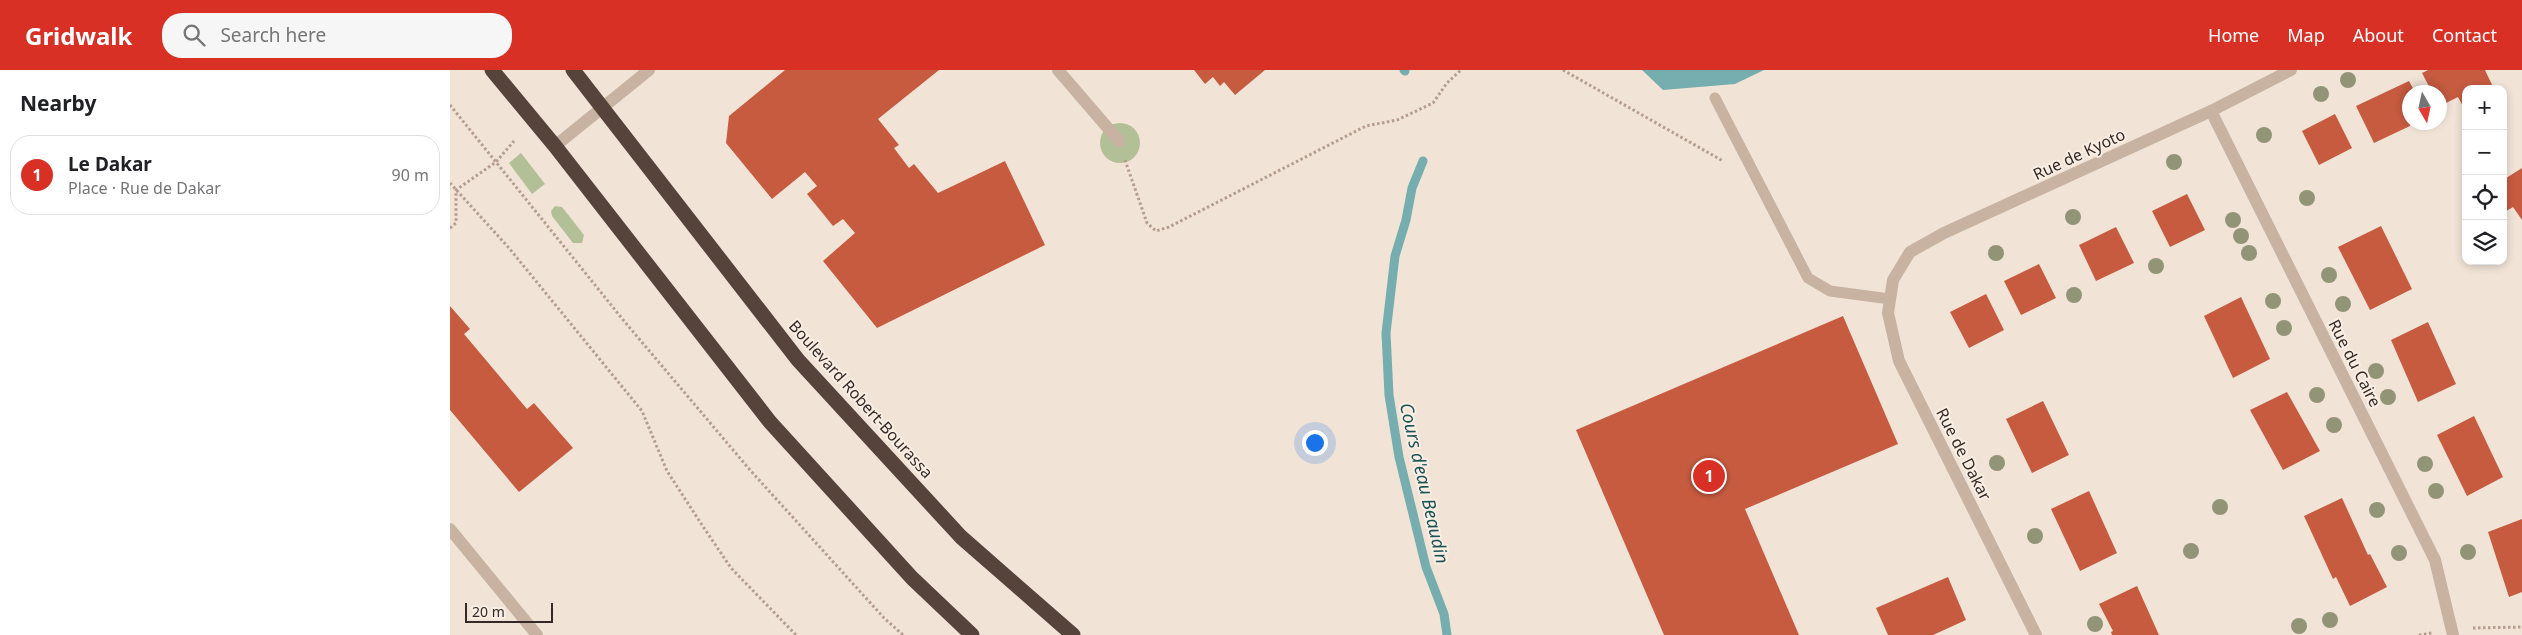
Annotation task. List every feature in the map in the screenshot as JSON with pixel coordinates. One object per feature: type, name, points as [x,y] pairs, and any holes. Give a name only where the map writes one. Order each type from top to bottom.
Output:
[{"type":"highway","points":[[492,70],[555,146],[770,422],[912,578],[972,635]]},
{"type":"highway","name":"Boulevard Robert-Bourassa","points":[[573,70],[798,360],[961,537],[1073,635]]},
{"type":"street","points":[[555,146],[649,70]]},
{"type":"street","points":[[1058,70],[1119,141]]},
{"type":"street","name":"Rue de Kyoto","points":[[1893,280],[1910,252],[1944,233],[2211,111],[2291,70]]},
{"type":"street","name":"Rue du Caire","points":[[2211,111],[2435,560],[2453,635]]},
{"type":"street","name":"Rue de Dakar","points":[[1893,280],[1888,313],[1899,361],[2036,635]]},
{"type":"street","points":[[450,529],[537,635]]},
{"type":"lane","points":[[1715,98],[1808,278],[1830,291],[1890,299]]},
{"type":"path","points":[[1119,141],[1147,223],[1156,231],[1169,227],[1366,126],[1397,120],[1433,103],[1447,83],[1461,70]]},
{"type":"path","points":[[1563,70],[1725,162]]},
{"type":"path","points":[[450,105],[624,321],[750,470],[884,618],[903,635]]},
{"type":"path","points":[[456,190],[496,162],[514,141]]},
{"type":"path","points":[[450,183],[509,248],[642,411],[667,471],[731,568],[796,635]]},
{"type":"path","points":[[450,228],[456,223],[456,190]]},
{"type":"green space","points":[[1124,123],[1131,126],[1137,132],[1140,143],[1139,151],[1131,160],[1124,163],[1116,163],[1109,160],[1101,151],[1100,139],[1103,132],[1112,124]]},
{"type":"green space","points":[[521,153],[545,184],[532,194],[509,163]]},
{"type":"green space","points":[[555,206],[562,207],[584,235],[582,243],[573,243],[552,216],[551,211]]},
{"type":"water","points":[[1642,70],[1764,70],[1735,84],[1663,90]]},
{"type":"building","points":[[785,70],[939,70],[878,119],[899,145],[894,148],[909,168],[914,164],[938,193],[1005,161],[1045,245],[877,328],[823,261],[855,233],[843,219],[833,226],[807,194],[817,186],[805,172],[772,199],[726,143],[729,116]]},
{"type":"building","points":[[1194,70],[1265,70],[1235,95],[1224,82],[1220,86],[1213,77],[1205,84]]},
{"type":"building","points":[[2428,70],[2485,70],[2492,85],[2462,85],[2462,104],[2458,97],[2447,102],[2447,85],[2428,85],[2422,73]]},
{"type":"building","points":[[2409,81],[2411,85],[2402,85],[2402,130],[2374,143],[2356,106]]},
{"type":"building","points":[[2335,114],[2352,148],[2319,165],[2302,131]]},
{"type":"building","points":[[2522,168],[2522,220],[2513,207],[2507,211],[2507,177]]},
{"type":"building","points":[[2187,194],[2205,230],[2170,247],[2152,211]]},
{"type":"building","points":[[2381,226],[2412,289],[2370,310],[2338,247]]},
{"type":"building","points":[[2116,227],[2134,263],[2096,281],[2079,245]]},
{"type":"building","points":[[2039,264],[2056,298],[2021,315],[2004,281]]},
{"type":"building","points":[[1986,294],[2004,330],[1969,348],[1950,312]]},
{"type":"building","points":[[2241,297],[2270,359],[2233,378],[2204,316]]},
{"type":"building","points":[[450,306],[470,329],[464,334],[527,409],[534,403],[573,448],[519,492],[450,410]]},
{"type":"building","points":[[1843,316],[1898,444],[1745,509],[1799,635],[1664,635],[1576,430]]},
{"type":"building","points":[[2428,322],[2456,384],[2418,402],[2391,340]]},
{"type":"building","points":[[2287,392],[2320,451],[2283,470],[2250,410]]},
{"type":"building","points":[[2043,401],[2069,455],[2032,473],[2006,419]]},
{"type":"building","points":[[2474,416],[2503,477],[2467,496],[2437,435]]},
{"type":"building","points":[[2089,491],[2117,553],[2080,571],[2051,509]]},
{"type":"building","points":[[2342,498],[2368,555],[2370,554],[2387,587],[2350,606],[2336,577],[2333,579],[2304,516]]},
{"type":"building","points":[[2522,519],[2522,592],[2509,597],[2488,532]]},
{"type":"building","points":[[1948,577],[1966,620],[1933,635],[1888,635],[1876,608]]},
{"type":"building","points":[[2137,586],[2159,635],[2112,635],[2111,632],[2113,631],[2099,604]]},
{"type":"waterway","name":"Cours d'eau Beaudin","points":[[1423,161],[1412,188],[1406,220],[1395,256],[1386,333],[1389,395],[1399,457],[1426,567],[1444,614],[1447,635]]},
{"type":"place","name":"Le Dakar","points":[[1709,476]]}]
